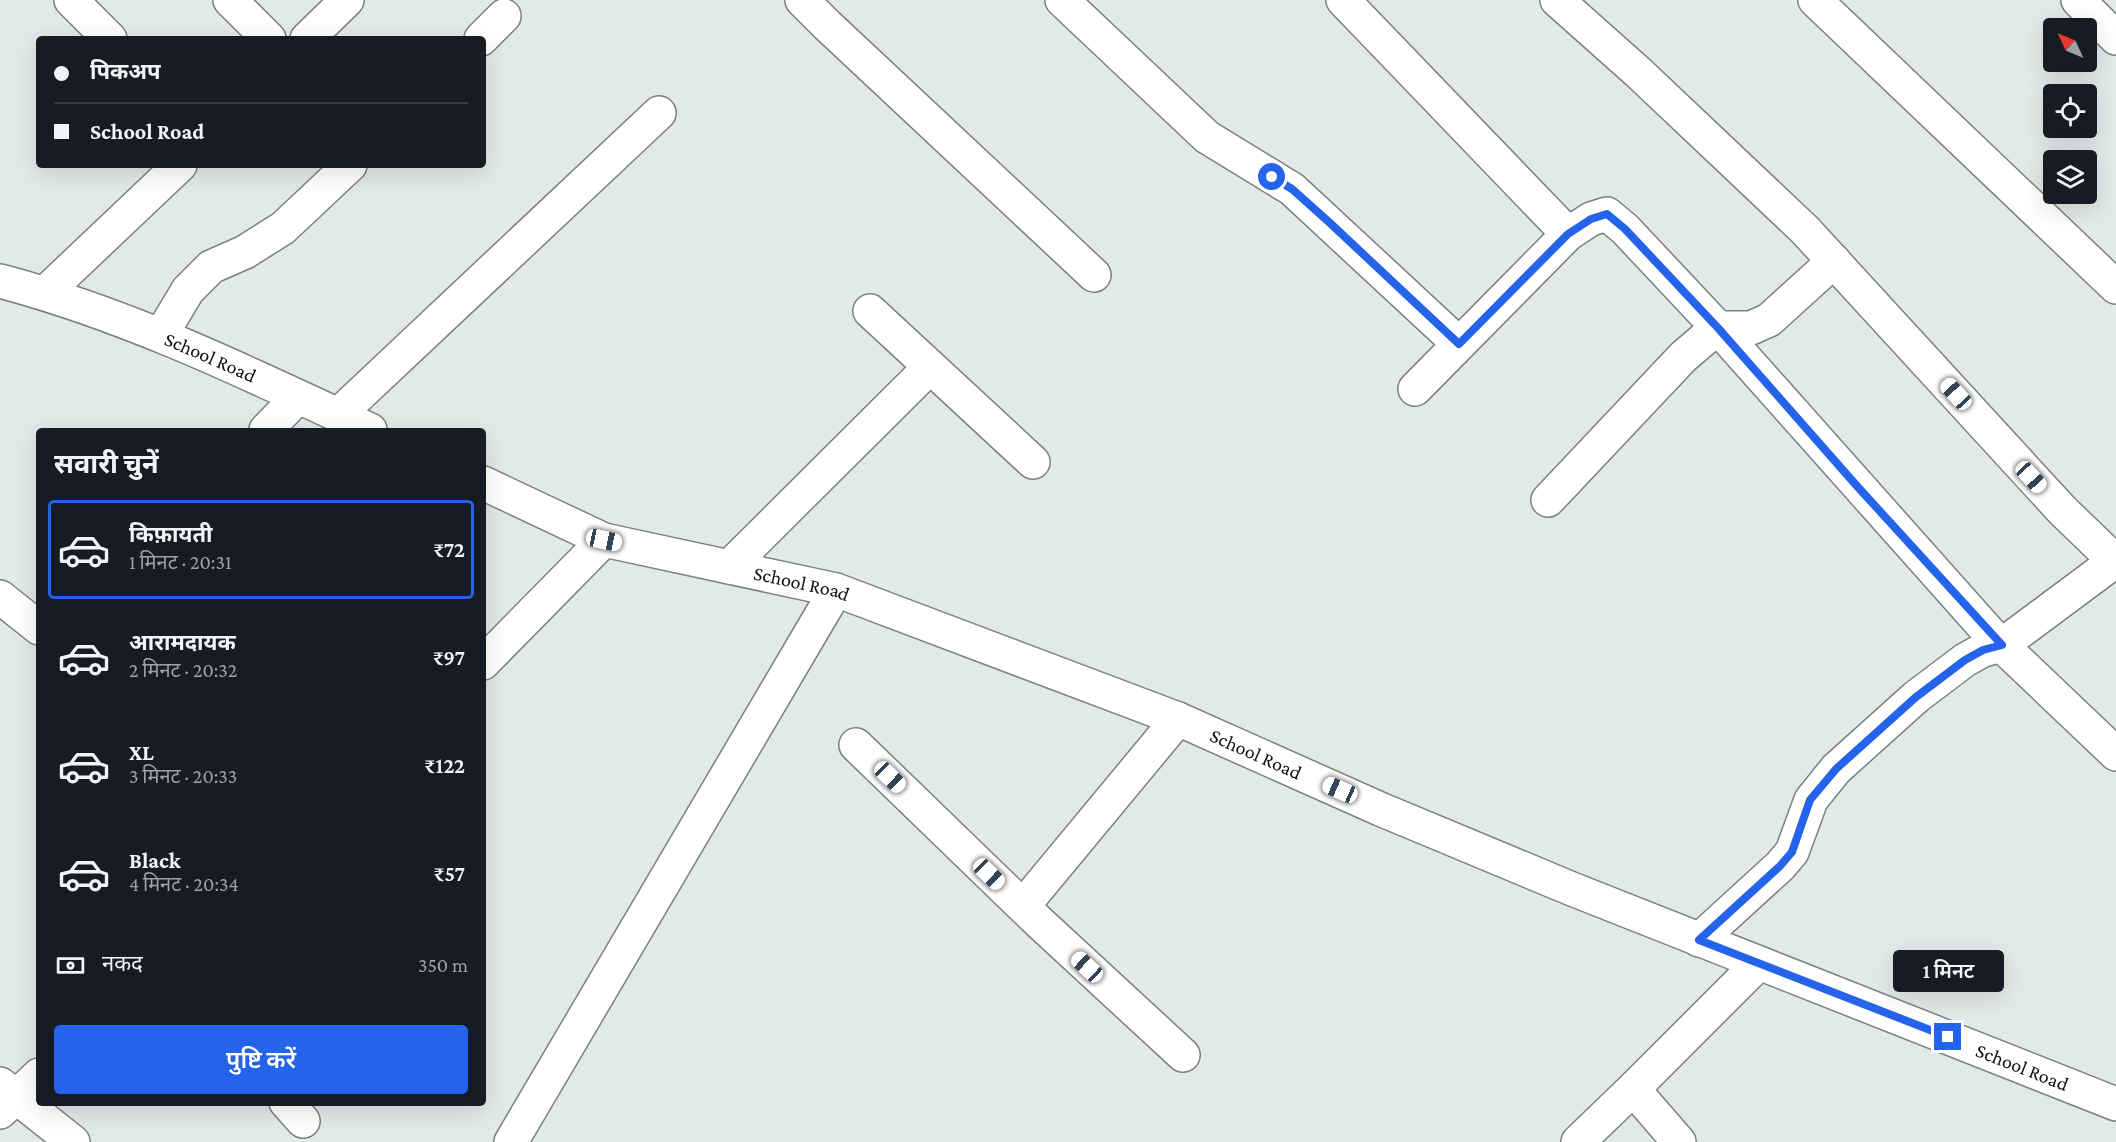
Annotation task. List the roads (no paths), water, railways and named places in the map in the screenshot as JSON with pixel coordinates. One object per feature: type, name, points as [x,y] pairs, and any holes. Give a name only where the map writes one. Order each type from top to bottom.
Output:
[{"type":"street","points":[[71,0],[107,36]]},
{"type":"street","points":[[230,0],[266,36]]},
{"type":"street","points":[[310,36],[346,0]]},
{"type":"street","points":[[802,0],[827,26],[1094,274]]},
{"type":"street","points":[[1062,0],[1207,137],[1292,189],[1459,344]]},
{"type":"street","points":[[1344,0],[1568,234]]},
{"type":"street","points":[[1557,0],[1639,73],[1805,230],[2062,510],[2115,561],[2002,645],[1983,650],[1965,660],[1916,697],[1836,769],[1810,800],[1792,852],[1780,866],[1699,940]]},
{"type":"street","points":[[1815,0],[2116,287]]},
{"type":"street","points":[[2078,0],[2116,38]]},
{"type":"street","points":[[484,36],[504,16]]},
{"type":"street","points":[[338,415],[659,113]]},
{"type":"street","points":[[45,293],[177,168]]},
{"type":"street","points":[[161,335],[188,290],[212,267],[245,252],[283,228],[347,168]]},
{"type":"street","points":[[1415,389],[1568,234],[1591,219],[1607,214],[1625,229],[1718,328],[1856,485],[2002,645],[2116,754]]},
{"type":"street","points":[[1548,500],[1683,357],[1718,328],[1751,328],[1768,320],[1834,261]]},
{"type":"street","name":"School Road","points":[[0,281],[45,293],[161,335],[366,428]]},
{"type":"street","points":[[870,311],[1033,462]]},
{"type":"street","points":[[729,567],[930,367]]},
{"type":"street","points":[[268,428],[298,397]]},
{"type":"street","name":"School Road","points":[[486,484],[604,540],[836,590],[1178,719],[1572,889],[2116,1104]]},
{"type":"street","points":[[486,660],[604,540]]},
{"type":"street","points":[[511,1142],[836,590]]},
{"type":"street","points":[[0,597],[36,625]]},
{"type":"street","points":[[1023,906],[1178,719]]},
{"type":"street","points":[[856,745],[1023,906],[1183,1055]]},
{"type":"street","points":[[1578,1142],[1759,963]]},
{"type":"street","points":[[1634,1089],[1679,1142]]},
{"type":"street","points":[[14,1092],[74,1142]]}]
